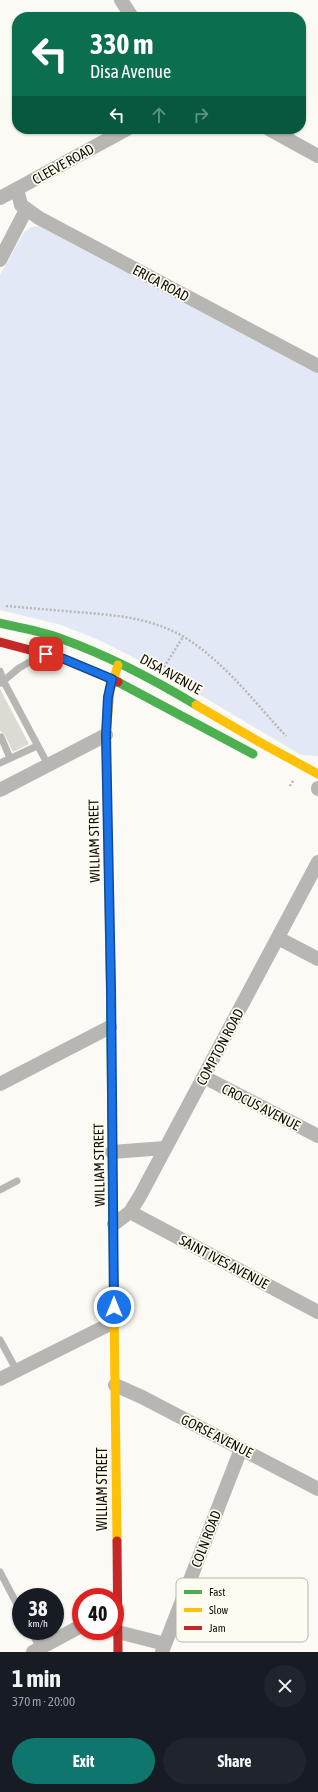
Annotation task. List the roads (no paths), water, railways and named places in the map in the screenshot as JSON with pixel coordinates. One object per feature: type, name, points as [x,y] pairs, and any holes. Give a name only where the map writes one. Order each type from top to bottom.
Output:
[{"type":"street","points":[[121,0],[127,12]]},
{"type":"street","name":"CLEEVE ROAD","points":[[0,198],[118,134]]},
{"type":"street","points":[[279,134],[317,153]]},
{"type":"street","points":[[0,260],[26,210],[22,205],[17,189]]},
{"type":"street","name":"ERICA ROAD","points":[[26,210],[318,366]]},
{"type":"street","name":"DISA AVENUE","points":[[0,623],[61,638],[119,662],[157,680],[261,743],[318,774]]},
{"type":"street","points":[[0,642],[64,659],[112,679],[261,758]]},
{"type":"street","name":"WILLIAM STREET","points":[[117,1588],[114,1224],[106,735],[108,697],[112,679],[119,662]]},
{"type":"street","points":[[0,790],[106,735]]},
{"type":"street","name":"COMPTON ROAD","points":[[114,1224],[130,1212],[204,1078],[318,862]]},
{"type":"street","points":[[278,938],[318,959]]},
{"type":"street","points":[[0,1084],[110,1027]]},
{"type":"street","name":"CROCUS AVENUE","points":[[204,1078],[318,1136]]},
{"type":"street","points":[[112,1152],[165,1148]]},
{"type":"street","name":"SAINT IVES AVENUE","points":[[130,1212],[318,1312]]},
{"type":"street","points":[[0,1379],[114,1322]]},
{"type":"street","name":"GORSE AVENUE","points":[[115,1385],[318,1489]]},
{"type":"street","name":"COLN ROAD","points":[[190,1578],[241,1449]]},
{"type":"street","name":"COLN ROAD","points":[[163,1648],[176,1615]]},
{"type":"street","points":[[124,1629],[163,1648]]},
{"type":"street","points":[[36,1650],[72,1631]]},
{"type":"street","name":"WILLIAM STREET","points":[[118,1640],[118,1652]]},
{"type":"lane","points":[[2,683],[19,668],[46,654]]},
{"type":"lane","points":[[0,671],[2,683],[48,765]]},
{"type":"lane","points":[[1,737],[10,758]]},
{"type":"lane","points":[[0,763],[37,746]]},
{"type":"lane","points":[[0,1190],[17,1181]]},
{"type":"lane","points":[[0,1340],[16,1371]]},
{"type":"lane","points":[[0,1572],[12,1595]]},
{"type":"lane","points":[[33,1640],[36,1650]]}]
